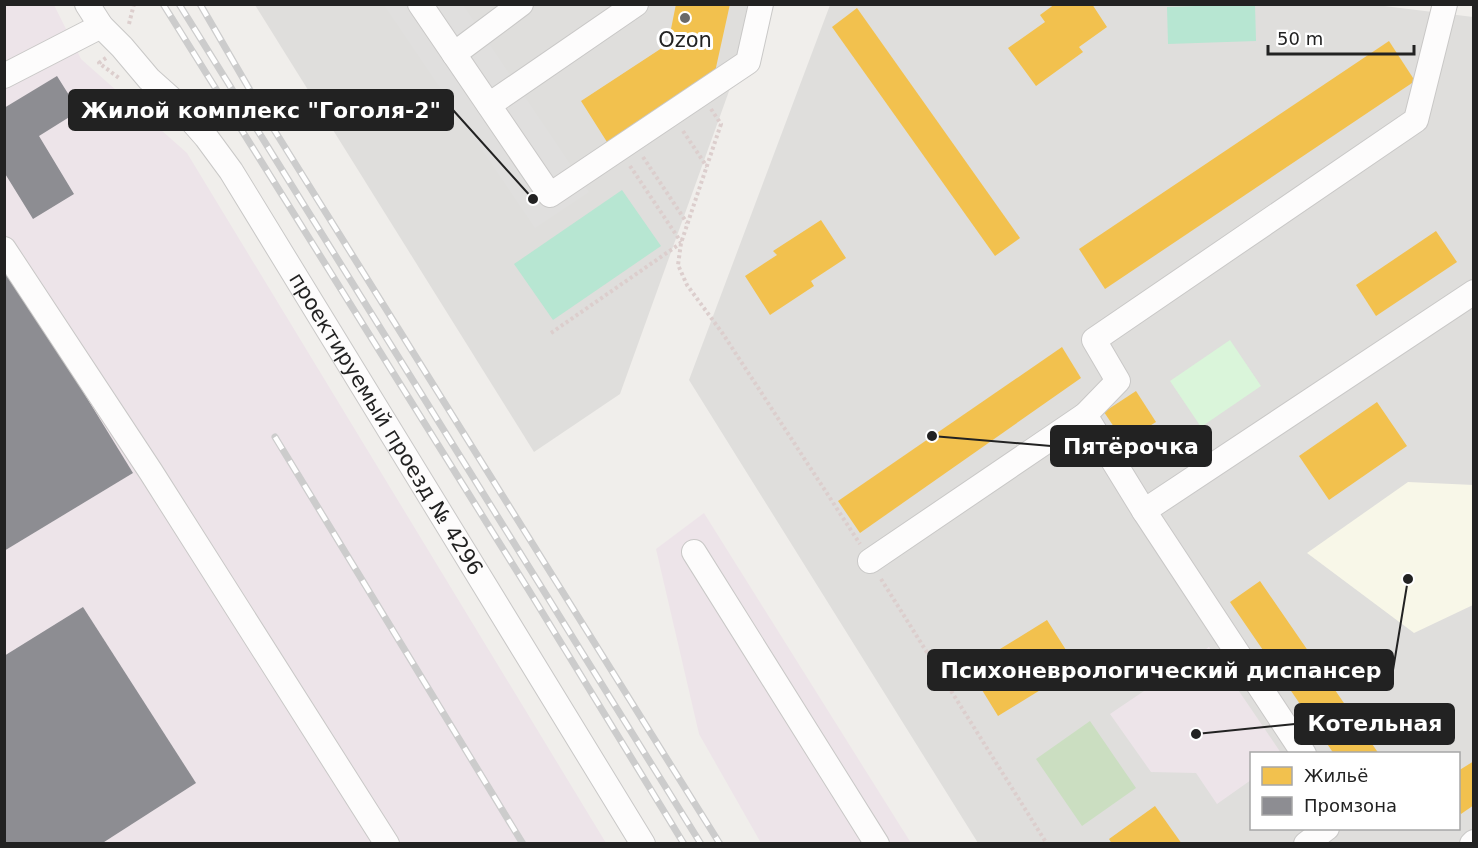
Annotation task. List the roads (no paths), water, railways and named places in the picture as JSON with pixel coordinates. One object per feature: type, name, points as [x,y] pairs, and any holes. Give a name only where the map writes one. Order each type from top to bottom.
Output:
[{"type":"street","name":"проектируемый проезд № 4296","points":[[87,4],[100,26],[122,47],[149,80],[184,112],[231,171],[643,843]]},
{"type":"street","points":[[420,4],[550,195],[748,62],[761,4]]},
{"type":"street","points":[[454,54],[520,4]]},
{"type":"street","points":[[489,105],[636,4]]},
{"type":"street","points":[[870,561],[1085,415],[1118,381],[1094,340],[1416,120],[1445,4]]},
{"type":"street","points":[[4,76],[100,26]]},
{"type":"street","points":[[4,249],[158,482],[387,843]]},
{"type":"street","points":[[1144,511],[1473,292]]},
{"type":"street","points":[[1085,415],[1144,511],[1303,752]]},
{"type":"street","points":[[694,552],[877,843]]},
{"type":"street","points":[[1306,843],[1324,830]]},
{"type":"railway","points":[[163,4],[528,589],[684,844]]},
{"type":"railway","points":[[179,4],[701,844]]},
{"type":"railway","points":[[200,4],[258,104],[720,844]]},
{"type":"railway","points":[[275,437],[523,844]]},
{"type":"place","name":"Ozon","points":[[685,18]]},
{"type":"place","name":"Жилой комплекс \"Гоголя-2\"","points":[[533,199]]},
{"type":"place","name":"Пятёрочка","points":[[932,436]]},
{"type":"place","name":"Психоневрологический диспансер","points":[[1408,579]]},
{"type":"place","name":"Котельная","points":[[1196,734]]}]
